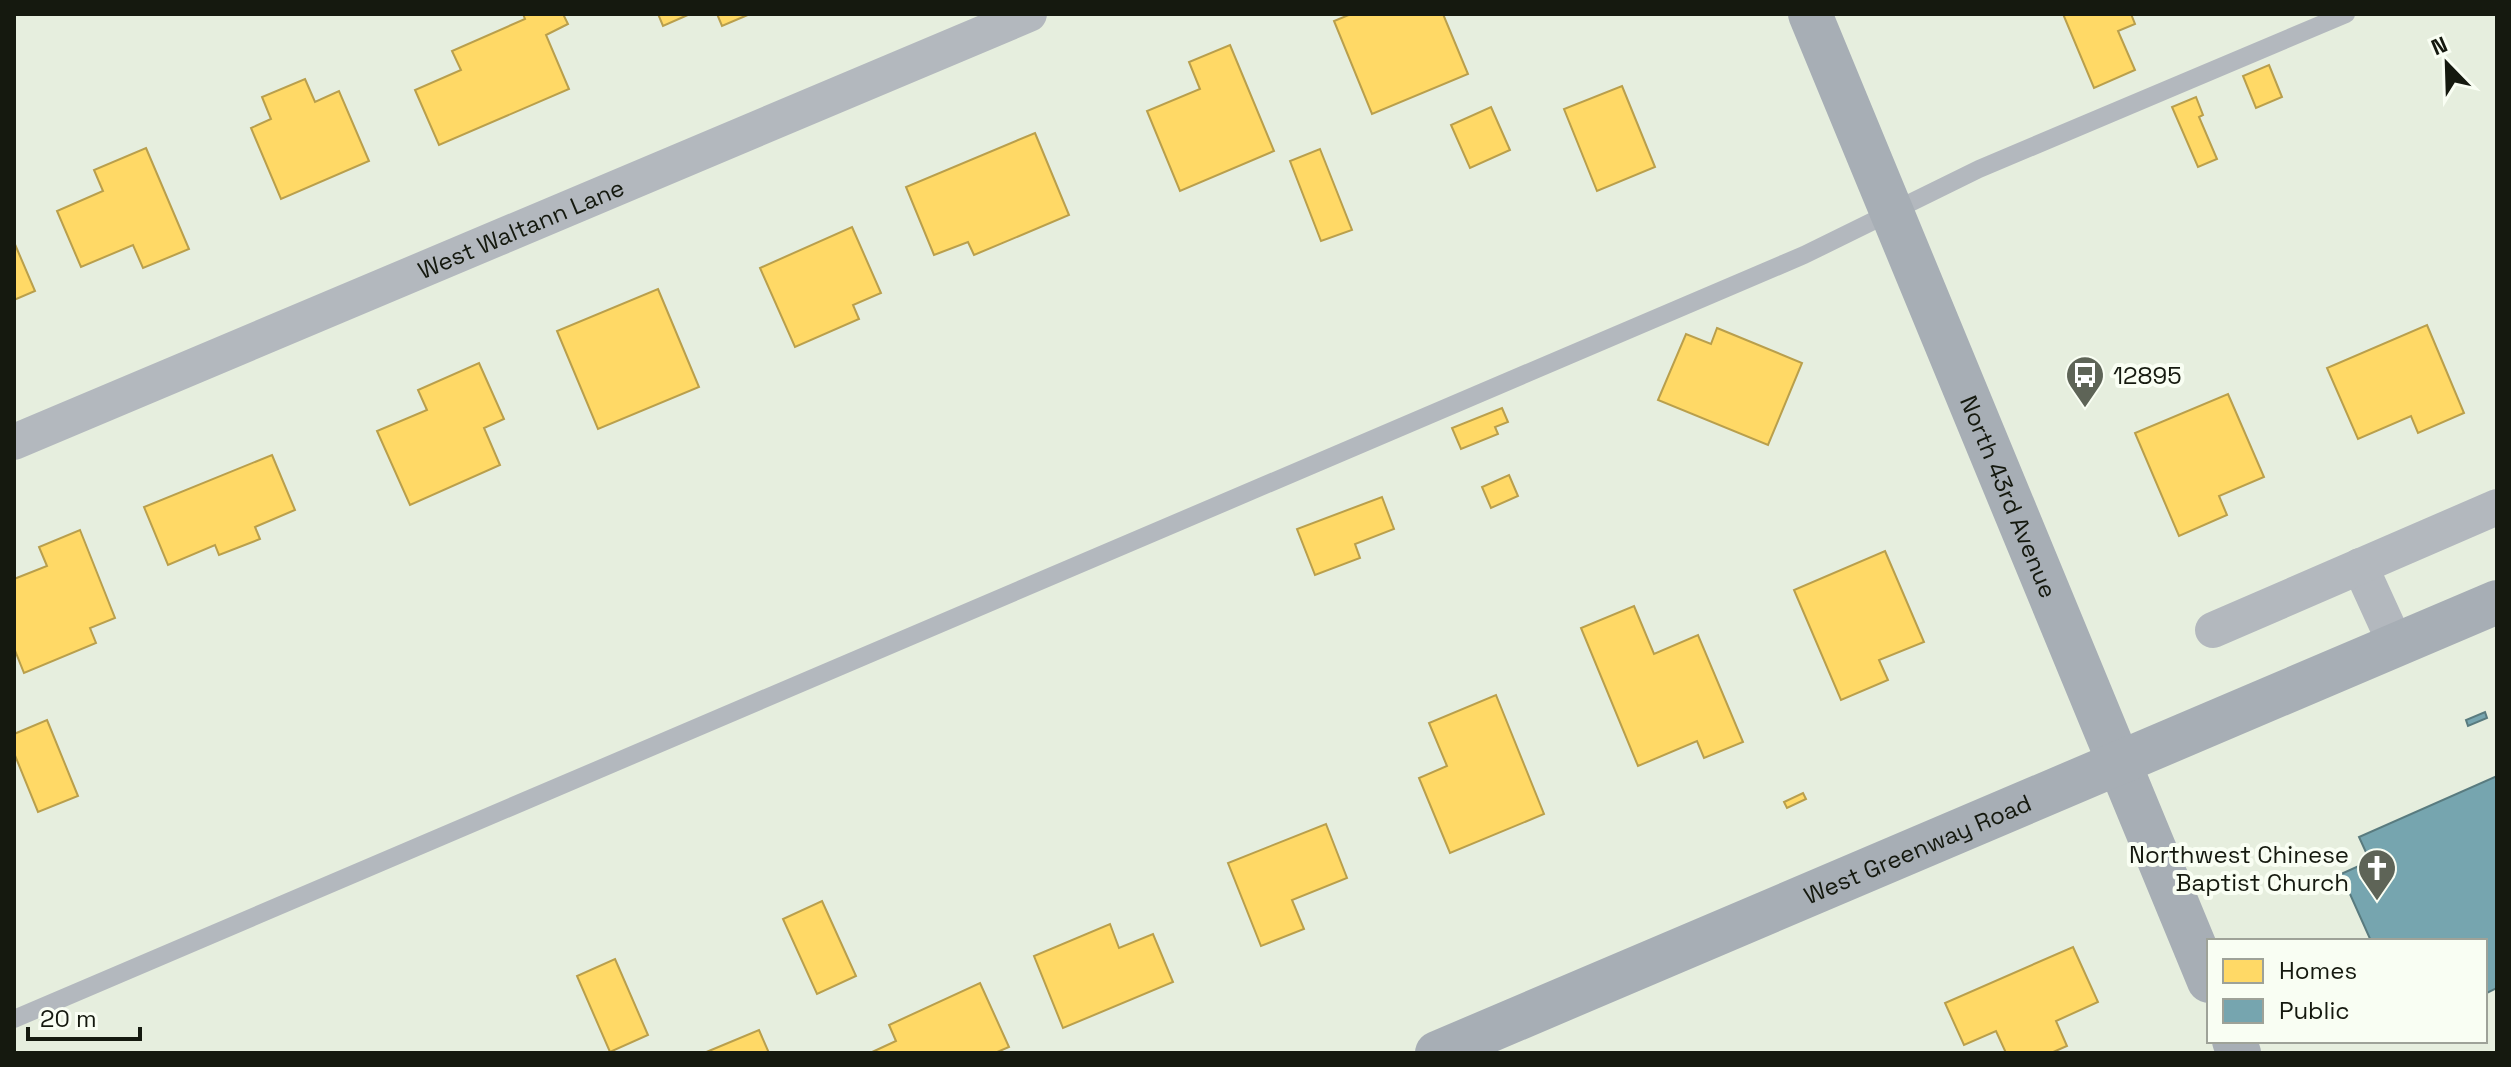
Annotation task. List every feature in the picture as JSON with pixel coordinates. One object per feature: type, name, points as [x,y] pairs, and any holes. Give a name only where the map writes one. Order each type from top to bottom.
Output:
[{"type":"main road","name":"North 43rd Avenue","points":[[1810,14],[2207,976]]},
{"type":"main road","name":"West Greenway Road","points":[[1437,1053],[2497,602]]},
{"type":"street","name":"West Waltann Lane","points":[[14,442],[1029,14]]},
{"type":"street","points":[[2213,630],[2497,507]]},
{"type":"street","points":[[2360,566],[2396,645]]},
{"type":"lane","points":[[14,1019],[1804,255],[1979,169],[2346,14]]},
{"type":"building: Homes","points":[[523,14],[563,14],[568,24],[546,35],[569,89],[439,145],[415,90],[461,70],[452,51],[525,19]]},
{"type":"building: Homes","points":[[658,14],[690,14],[663,26]]},
{"type":"building: Homes","points":[[717,14],[750,14],[722,26]]},
{"type":"building: Homes","points":[[1351,14],[1443,14],[1468,74],[1372,114],[1334,21]]},
{"type":"building: Homes","points":[[2063,14],[2131,14],[2135,24],[2118,31],[2135,70],[2094,88]]},
{"type":"building: Homes","points":[[1230,45],[1274,151],[1180,191],[1147,111],[1200,89],[1189,62]]},
{"type":"building: Homes","points":[[2269,65],[2282,97],[2256,108],[2243,76]]},
{"type":"building: Homes","points":[[305,79],[315,102],[339,91],[369,161],[281,199],[251,128],[271,119],[262,97]]},
{"type":"building: Homes","points":[[1622,86],[1655,167],[1597,191],[1564,109]]},
{"type":"building: Homes","points":[[2196,97],[2203,115],[2199,117],[2217,159],[2198,167],[2172,107]]},
{"type":"building: Homes","points":[[1491,107],[1510,150],[1470,168],[1451,125]]},
{"type":"building: Homes","points":[[1035,133],[1069,215],[974,255],[968,242],[934,255],[906,187]]},
{"type":"building: Homes","points":[[146,148],[189,249],[143,268],[133,245],[81,267],[57,211],[103,191],[94,170]]},
{"type":"building: Homes","points":[[1320,149],[1352,230],[1321,241],[1290,161]]},
{"type":"building: Homes","points":[[852,227],[881,293],[853,305],[859,319],[795,347],[760,268]]},
{"type":"building: Homes","points":[[14,242],[35,291],[14,300]]},
{"type":"building: Homes","points":[[658,289],[699,387],[598,429],[557,331]]},
{"type":"building: Homes","points":[[2427,325],[2464,413],[2418,433],[2411,416],[2358,439],[2327,368]]},
{"type":"building: Homes","points":[[1717,328],[1802,363],[1768,445],[1658,400],[1686,334],[1711,344]]},
{"type":"building: Homes","points":[[479,363],[504,419],[484,428],[500,465],[410,505],[377,431],[427,410],[418,390]]},
{"type":"building: Homes","points":[[2228,394],[2264,477],[2219,496],[2227,515],[2179,536],[2135,433]]},
{"type":"building: Homes","points":[[1502,408],[1508,422],[1495,427],[1498,434],[1461,449],[1452,428]]},
{"type":"building: Homes","points":[[272,455],[295,510],[255,527],[260,539],[219,555],[215,545],[168,565],[144,507]]},
{"type":"building: Homes","points":[[1509,475],[1518,496],[1491,508],[1482,487]]},
{"type":"building: Homes","points":[[1382,497],[1394,529],[1355,544],[1360,558],[1315,575],[1297,529]]},
{"type":"building: Homes","points":[[80,530],[115,618],[90,628],[96,643],[24,673],[14,648],[14,579],[47,566],[39,547]]},
{"type":"building: Homes","points":[[1885,551],[1924,642],[1879,660],[1888,680],[1841,700],[1794,590]]},
{"type":"building: Homes","points":[[1634,606],[1654,654],[1698,635],[1743,742],[1704,758],[1697,741],[1638,766],[1581,628]]},
{"type":"building: Homes","points":[[1496,695],[1544,814],[1450,853],[1419,778],[1447,766],[1429,723]]},
{"type":"building: Homes","points":[[47,720],[78,796],[38,812],[14,753],[14,734]]},
{"type":"building: Homes","points":[[1803,793],[1806,799],[1787,808],[1784,802]]},
{"type":"building: Homes","points":[[1326,824],[1347,878],[1292,900],[1304,929],[1261,946],[1228,863]]},
{"type":"building: Homes","points":[[822,901],[856,976],[817,994],[783,919]]},
{"type":"building: Homes","points":[[1110,924],[1119,948],[1153,934],[1173,982],[1063,1028],[1034,956]]},
{"type":"building: Homes","points":[[2073,947],[2098,1002],[2056,1021],[2067,1046],[2051,1053],[2006,1053],[1996,1031],[1964,1045],[1945,1003]]},
{"type":"building: Homes","points":[[615,959],[648,1035],[610,1052],[577,976]]},
{"type":"building: Homes","points":[[980,983],[1009,1047],[995,1053],[870,1053],[896,1041],[889,1025]]},
{"type":"building: Homes","points":[[759,1030],[769,1053],[704,1053]]},
{"type":"building: Public","points":[[2485,712],[2487,718],[2468,726],[2466,720]]},
{"type":"building: Public","points":[[2497,776],[2497,988],[2487,993],[2487,939],[2370,939],[2341,874],[2370,861],[2359,837]]},
{"type":"place","name":"12895","points":[[2085,409]]},
{"type":"place","name":"Northwest Chinese Baptist Church","points":[[2377,902]]}]
